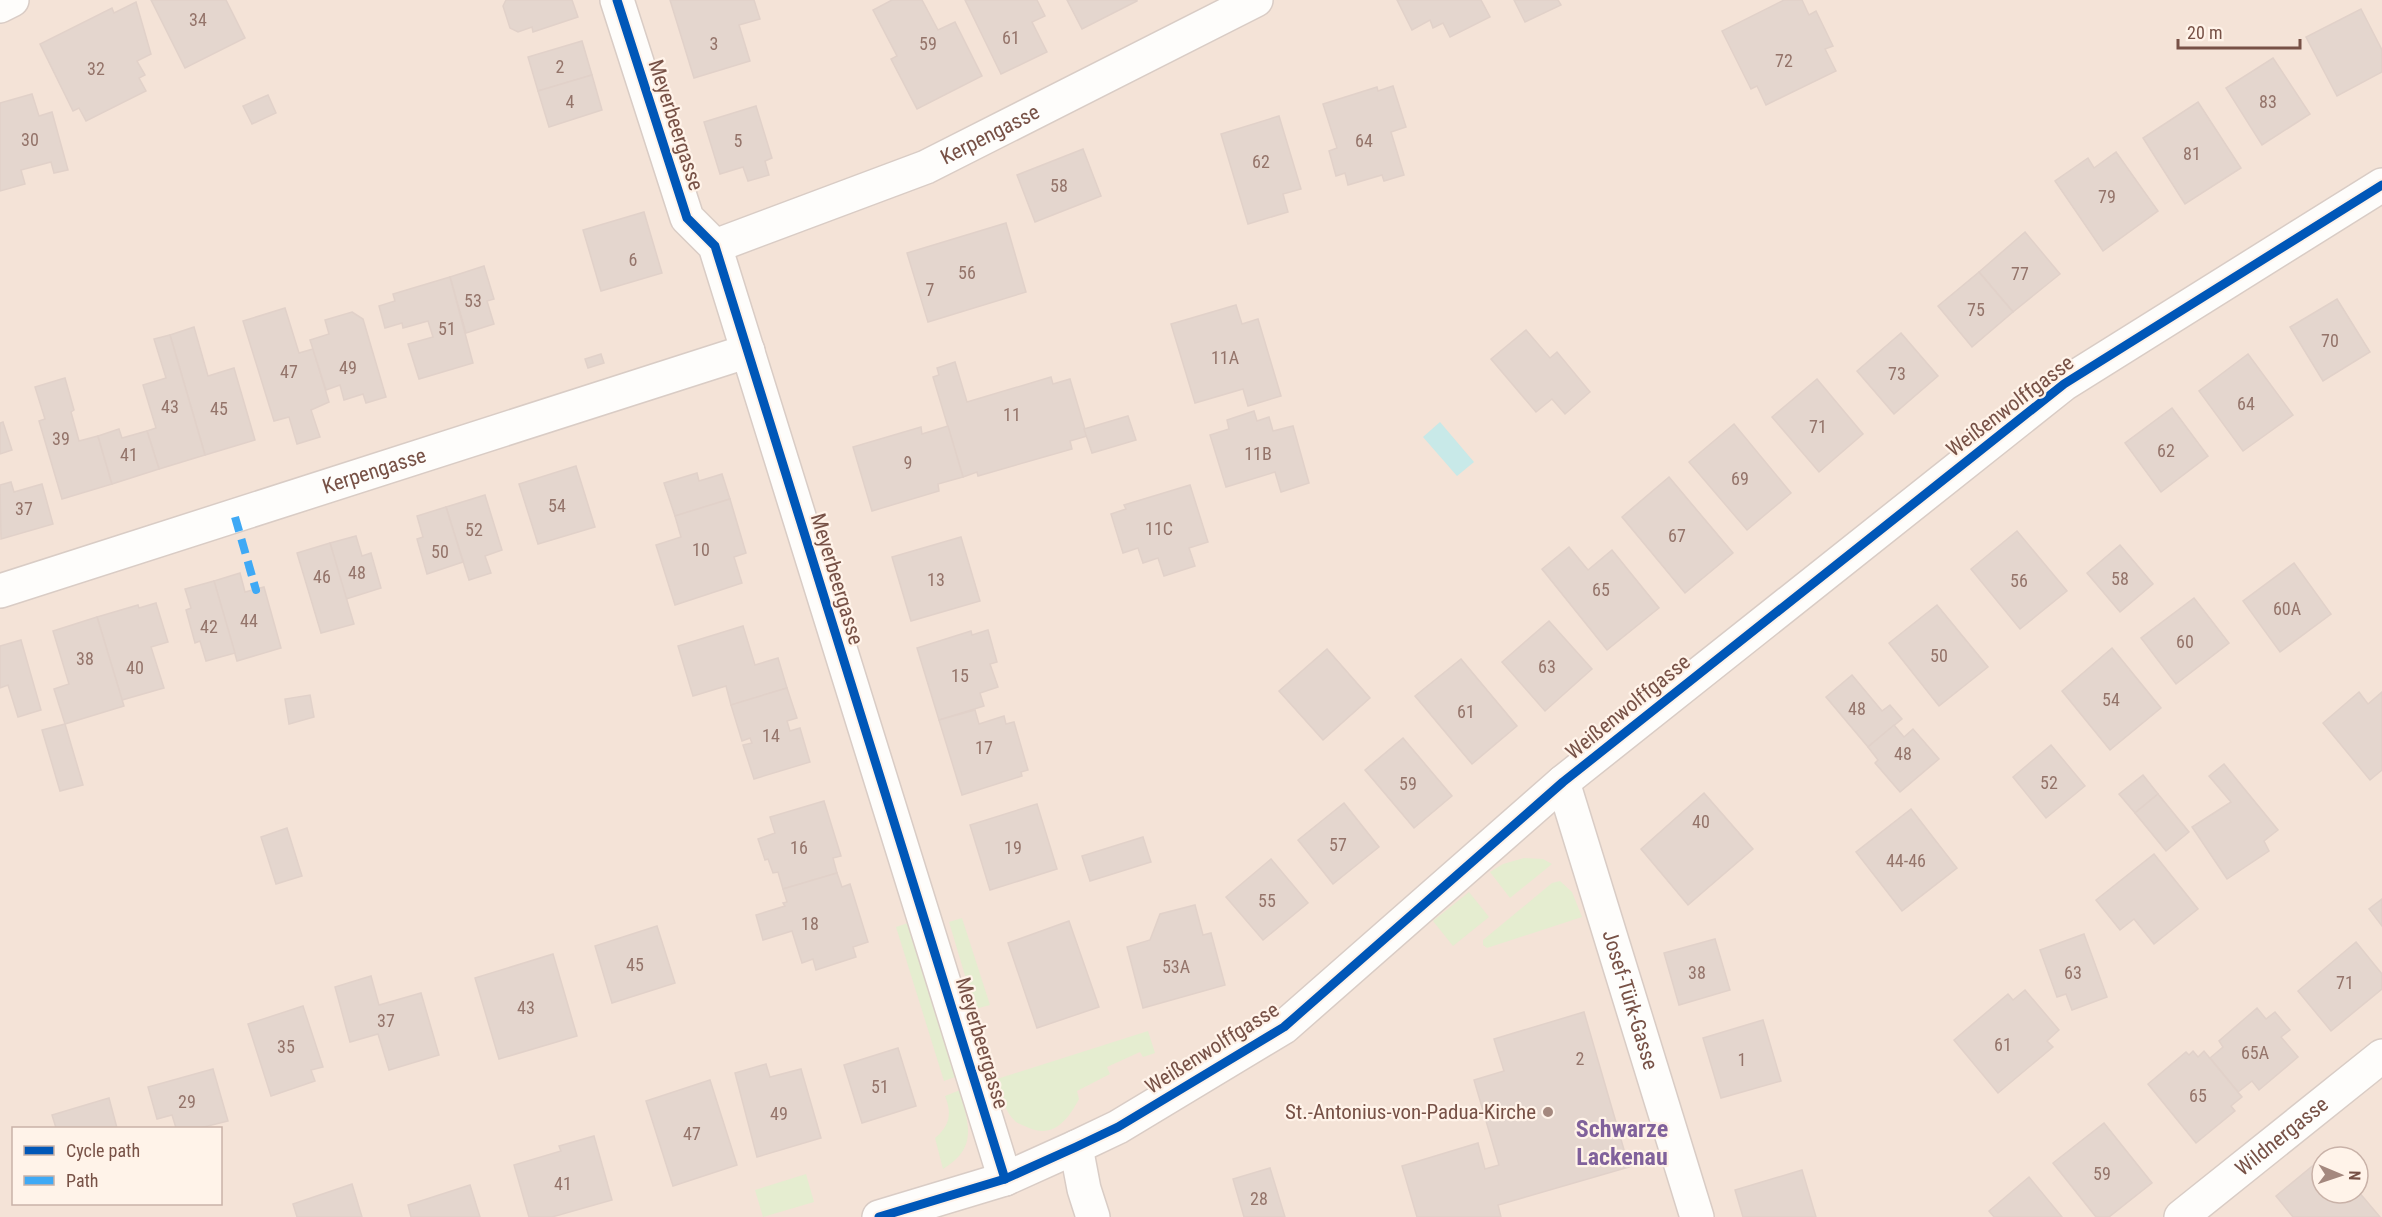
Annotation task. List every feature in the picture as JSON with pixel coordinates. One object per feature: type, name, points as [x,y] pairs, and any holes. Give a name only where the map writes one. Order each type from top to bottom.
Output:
[{"type":"street","points":[[0,6],[12,0]]},
{"type":"street","name":"Meyerbeergasse","points":[[617,0],[687,218],[715,246],[1005,1179]]},
{"type":"street","name":"Kerpengasse","points":[[715,246],[926,166],[1256,0]]},
{"type":"street","name":"Weißenwolffgasse","points":[[879,1217],[1005,1179],[1076,1147],[1118,1127],[1284,1027],[1563,782],[2064,384],[2382,185]]},
{"type":"street","name":"Kerpengasse","points":[[0,591],[748,351]]},
{"type":"street","name":"Josef-Türk-Gasse","points":[[1563,782],[1697,1217]]},
{"type":"street","name":"Wildnergasse","points":[[2181,1217],[2382,1056]]},
{"type":"street","points":[[1076,1147],[1084,1189],[1093,1217]]},
{"type":"shaded area","points":[[0,0],[2382,0],[2382,1217],[0,1217]]},
{"type":"green space","points":[[1524,858],[1543,859],[1552,864],[1510,898],[1490,872],[1503,864]]},
{"type":"green space","points":[[1560,881],[1572,892],[1582,917],[1487,948],[1483,945],[1483,940],[1552,883]]},
{"type":"green space","points":[[1469,892],[1489,917],[1453,946],[1433,921]]},
{"type":"green space","points":[[962,918],[990,1005],[975,1009],[949,922]]},
{"type":"green space","points":[[908,923],[955,1077],[944,1081],[896,927]]},
{"type":"green space","points":[[1148,1031],[1155,1053],[1143,1057],[1140,1052],[1107,1067],[1110,1074],[1077,1091],[1079,1099],[1060,1125],[1046,1131],[1038,1131],[1012,1118],[997,1079]]},
{"type":"green space","points":[[960,1090],[968,1125],[966,1144],[954,1161],[943,1169],[935,1138],[947,1124],[949,1114],[945,1096]]},
{"type":"green space","points":[[806,1174],[814,1202],[763,1217],[755,1190]]},
{"type":"water","points":[[1440,422],[1474,462],[1457,476],[1423,437]]},
{"type":"building","points":[[151,0],[226,0],[245,38],[185,68]]},
{"type":"building","points":[[506,0],[572,0],[578,17],[533,32],[532,27],[518,32],[510,28],[503,6]]},
{"type":"building","points":[[670,0],[754,0],[760,19],[739,25],[750,61],[694,78]]},
{"type":"building","points":[[892,0],[922,0],[938,30],[955,22],[982,76],[917,109],[891,59],[897,56],[873,10]]},
{"type":"building","points":[[965,0],[1037,0],[1045,16],[1032,22],[1047,52],[1001,74]]},
{"type":"building","points":[[1067,0],[1137,0],[1137,1],[1082,29]]},
{"type":"building","points":[[1397,0],[1481,0],[1490,17],[1450,37],[1443,23],[1433,28],[1430,20],[1412,30]]},
{"type":"building","points":[[1514,0],[1558,0],[1561,5],[1525,22]]},
{"type":"building","points":[[1784,0],[1802,0],[1809,15],[1816,11],[1833,46],[1825,49],[1836,71],[1766,105],[1757,86],[1751,89],[1722,31]]},
{"type":"building","points":[[136,2],[151,54],[137,61],[145,75],[139,78],[146,91],[86,121],[79,108],[73,111],[40,44],[112,8],[114,13]]},
{"type":"building","points":[[2361,9],[2382,50],[2382,72],[2337,96],[2306,37]]},
{"type":"building","points":[[582,41],[592,75],[538,91],[528,57]]},
{"type":"building","points":[[2273,58],[2310,114],[2262,145],[2226,88]]},
{"type":"building","points":[[592,75],[602,110],[549,127],[538,91]]},
{"type":"building","points":[[1393,86],[1406,127],[1391,132],[1404,175],[1384,181],[1382,175],[1348,185],[1345,173],[1336,176],[1329,151],[1337,148],[1323,104],[1377,87],[1378,91]]},
{"type":"building","points":[[32,94],[39,116],[52,112],[68,170],[54,173],[51,162],[21,170],[25,184],[0,191],[0,103]]},
{"type":"building","points":[[268,95],[276,113],[252,124],[243,106]]},
{"type":"building","points":[[2198,102],[2241,168],[2185,204],[2143,138]]},
{"type":"building","points":[[756,106],[772,158],[765,161],[769,175],[748,181],[743,167],[720,174],[704,122]]},
{"type":"building","points":[[1279,116],[1301,189],[1283,194],[1288,212],[1248,224],[1221,134]]},
{"type":"building","points":[[1083,149],[1101,196],[1035,222],[1017,175]]},
{"type":"building","points":[[2116,152],[2158,211],[2103,251],[2055,181],[2088,158],[2094,168]]},
{"type":"building","points":[[644,212],[662,273],[601,291],[583,230]]},
{"type":"building","points":[[1006,223],[1026,292],[928,322],[907,253]]},
{"type":"building","points":[[2025,232],[2060,274],[2013,312],[1979,272]]},
{"type":"building","points":[[484,266],[494,299],[487,301],[494,324],[466,333],[450,277]]},
{"type":"building","points":[[1979,272],[2013,312],[1972,347],[1938,306]]},
{"type":"building","points":[[450,277],[473,363],[419,379],[408,344],[433,337],[428,321],[403,328],[402,323],[385,328],[379,306],[395,301],[393,294]]},
{"type":"building","points":[[2337,299],[2370,352],[2323,381],[2290,327]]},
{"type":"building","points":[[1236,305],[1242,324],[1258,319],[1281,396],[1248,406],[1243,389],[1195,403],[1171,324]]},
{"type":"building","points":[[285,308],[299,353],[313,349],[329,402],[311,410],[320,437],[297,444],[289,417],[274,421],[243,321]]},
{"type":"building","points":[[352,312],[363,319],[386,397],[366,403],[363,394],[344,400],[340,385],[326,390],[310,340],[329,334],[325,320]]},
{"type":"building","points":[[194,327],[208,376],[234,368],[255,440],[205,455],[170,335]]},
{"type":"building","points":[[1526,330],[1550,358],[1557,352],[1590,392],[1565,414],[1552,399],[1536,412],[1491,359]]},
{"type":"building","points":[[1901,333],[1938,376],[1894,414],[1857,371]]},
{"type":"building","points":[[170,335],[205,455],[159,469],[147,431],[156,428],[143,385],[166,378],[154,339]]},
{"type":"building","points":[[601,354],[604,363],[588,368],[585,359]]},
{"type":"building","points":[[2248,354],[2293,415],[2243,451],[2199,391]]},
{"type":"building","points":[[955,362],[967,402],[1051,377],[1053,384],[1070,379],[1087,436],[1070,441],[1072,449],[978,476],[977,472],[963,477],[933,377],[939,375],[937,368]]},
{"type":"building","points":[[65,378],[74,410],[71,412],[79,441],[98,436],[112,484],[62,499],[39,421],[45,419],[35,387]]},
{"type":"building","points":[[1817,379],[1863,434],[1819,472],[1772,417]]},
{"type":"building","points":[[2172,408],[2208,456],[2161,492],[2125,443]]},
{"type":"building","points":[[1254,411],[1257,421],[1269,417],[1273,431],[1293,426],[1309,483],[1281,492],[1275,472],[1226,487],[1210,435],[1229,429],[1227,420]]},
{"type":"building","points":[[1128,416],[1136,440],[1092,453],[1084,429]]},
{"type":"building","points":[[3,422],[12,450],[0,454],[0,423]]},
{"type":"building","points":[[1734,424],[1791,493],[1747,530],[1689,462]]},
{"type":"building","points":[[948,426],[963,477],[938,484],[939,491],[872,511],[853,447],[921,427],[922,434]]},
{"type":"building","points":[[119,429],[122,438],[147,431],[159,469],[112,484],[98,436]]},
{"type":"building","points":[[576,466],[595,527],[538,544],[519,484]]},
{"type":"building","points":[[697,473],[699,481],[722,474],[730,499],[675,516],[664,483]]},
{"type":"building","points":[[1669,477],[1733,553],[1685,593],[1622,517]]},
{"type":"building","points":[[11,482],[14,492],[42,484],[53,524],[1,539],[0,485]]},
{"type":"building","points":[[1190,485],[1208,542],[1189,548],[1195,566],[1164,576],[1158,558],[1143,563],[1138,548],[1123,553],[1111,514],[1126,509],[1124,505]]},
{"type":"building","points":[[485,495],[502,550],[485,556],[491,573],[469,580],[446,507]]},
{"type":"building","points":[[730,499],[746,553],[734,557],[742,583],[675,605],[656,545],[681,537],[675,516]]},
{"type":"building","points":[[446,507],[463,562],[427,574],[417,539],[423,537],[417,516]]},
{"type":"building","points":[[2017,531],[2067,591],[2020,629],[1971,569]]},
{"type":"building","points":[[356,536],[362,556],[371,553],[381,588],[346,599],[330,543]]},
{"type":"building","points":[[961,537],[980,601],[911,621],[892,557]]},
{"type":"building","points":[[330,543],[354,624],[321,633],[297,553]]},
{"type":"building","points":[[2120,545],[2153,584],[2120,612],[2087,573]]},
{"type":"building","points":[[1569,547],[1588,570],[1612,550],[1659,608],[1607,650],[1542,569]]},
{"type":"building","points":[[2294,563],[2331,614],[2280,652],[2243,601]]},
{"type":"building","points":[[240,573],[245,592],[264,587],[281,648],[237,661],[214,581]]},
{"type":"building","points":[[214,581],[235,653],[206,661],[200,641],[195,643],[186,610],[191,608],[185,589]]},
{"type":"building","points":[[2194,598],[2229,643],[2176,684],[2141,638]]},
{"type":"building","points":[[156,603],[168,642],[151,647],[164,688],[122,700],[97,617],[138,605],[139,608]]},
{"type":"building","points":[[1937,605],[1988,667],[1939,706],[1889,643]]},
{"type":"building","points":[[97,617],[124,706],[65,724],[54,689],[69,684],[53,631]]},
{"type":"building","points":[[1549,621],[1592,669],[1545,711],[1502,662]]},
{"type":"building","points":[[743,626],[755,665],[778,658],[787,688],[731,705],[726,686],[693,696],[678,646]]},
{"type":"building","points":[[988,630],[997,662],[990,664],[998,687],[980,693],[984,706],[939,720],[917,648],[971,631],[972,635]]},
{"type":"building","points":[[21,640],[41,710],[18,717],[8,685],[0,688],[0,646]]},
{"type":"building","points":[[2112,648],[2161,708],[2110,750],[2062,691]]},
{"type":"building","points":[[1327,649],[1370,698],[1323,740],[1279,691]]},
{"type":"building","points":[[1461,659],[1517,726],[1472,764],[1415,696]]},
{"type":"building","points":[[1852,675],[1882,711],[1890,705],[1902,719],[1868,747],[1826,697]]},
{"type":"building","points":[[787,688],[797,718],[787,721],[790,731],[800,728],[810,762],[754,779],[743,745],[752,743],[750,738],[742,741],[731,705]]},
{"type":"building","points":[[2359,692],[2368,704],[2382,692],[2382,770],[2370,780],[2323,723]]},
{"type":"building","points":[[310,695],[314,717],[289,724],[285,699]]},
{"type":"building","points":[[975,710],[979,724],[1004,716],[1006,724],[1014,722],[1028,770],[1021,772],[1022,776],[962,795],[939,720]]},
{"type":"building","points":[[65,724],[83,785],[60,791],[42,730]]},
{"type":"building","points":[[1894,725],[1904,737],[1913,729],[1939,759],[1900,792],[1875,763],[1878,760],[1868,747]]},
{"type":"building","points":[[1403,738],[1452,796],[1414,828],[1365,770]]},
{"type":"building","points":[[2051,745],[2085,786],[2046,818],[2013,777]]},
{"type":"building","points":[[2224,764],[2278,830],[2264,841],[2269,851],[2227,879],[2192,827],[2231,802],[2209,776]]},
{"type":"building","points":[[2143,775],[2158,794],[2135,813],[2119,794]]},
{"type":"building","points":[[1704,793],[1753,849],[1688,905],[1641,849]]},
{"type":"building","points":[[2158,794],[2189,832],[2166,851],[2135,813]]},
{"type":"building","points":[[824,801],[841,856],[833,858],[837,873],[783,889],[778,872],[773,873],[768,859],[765,860],[758,839],[775,833],[770,817]]},
{"type":"building","points":[[1344,803],[1379,847],[1333,884],[1298,840]]},
{"type":"building","points":[[1037,804],[1057,869],[990,890],[970,825]]},
{"type":"building","points":[[1911,809],[1957,868],[1902,911],[1856,852]]},
{"type":"building","points":[[287,828],[302,876],[276,884],[261,837]]},
{"type":"building","points":[[1143,837],[1151,862],[1090,881],[1082,856]]},
{"type":"building","points":[[2154,854],[2198,909],[2154,944],[2134,919],[2120,930],[2096,900]]},
{"type":"building","points":[[1271,859],[1308,903],[1263,940],[1226,897]]},
{"type":"building","points":[[837,873],[842,887],[850,884],[868,942],[853,947],[856,957],[816,970],[813,959],[802,963],[792,931],[763,940],[756,915],[785,906],[783,903],[787,902],[783,889]]},
{"type":"building","points":[[2382,899],[2382,926],[2369,909]]},
{"type":"building","points":[[1195,905],[1203,935],[1211,933],[1225,985],[1143,1008],[1127,947],[1150,940],[1160,914]]},
{"type":"building","points":[[1069,921],[1099,1007],[1037,1028],[1008,943]]},
{"type":"building","points":[[657,926],[675,983],[612,1003],[595,946]]},
{"type":"building","points":[[2084,934],[2107,997],[2072,1010],[2066,994],[2057,997],[2040,950]]},
{"type":"building","points":[[1715,939],[1730,990],[1679,1005],[1664,953]]},
{"type":"building","points":[[2356,942],[2382,974],[2382,989],[2331,1031],[2298,991]]},
{"type":"building","points":[[553,954],[577,1036],[499,1059],[475,978]]},
{"type":"building","points":[[371,976],[379,1005],[421,993],[439,1055],[389,1070],[378,1034],[350,1042],[335,987]]},
{"type":"building","points":[[2025,990],[2059,1030],[2047,1041],[2053,1047],[1998,1093],[1954,1040],[2008,994],[2013,1000]]},
{"type":"building","points":[[303,1006],[323,1067],[311,1070],[315,1081],[271,1096],[248,1024]]},
{"type":"building","points":[[2257,1008],[2266,1019],[2275,1012],[2290,1030],[2281,1037],[2298,1057],[2259,1090],[2252,1081],[2238,1092],[2210,1058],[2223,1047],[2219,1041]]},
{"type":"building","name":"St.-Antonius-von-Padua-Kirche","points":[[1584,1012],[1629,1167],[1498,1205],[1501,1217],[1417,1217],[1402,1166],[1478,1143],[1485,1169],[1499,1165],[1474,1080],[1504,1071],[1494,1039]]},
{"type":"building","points":[[1763,1020],[1781,1081],[1721,1098],[1703,1038]]},
{"type":"building","points":[[898,1048],[916,1106],[862,1123],[844,1065]]},
{"type":"building","points":[[2193,1051],[2198,1057],[2204,1051],[2242,1097],[2231,1106],[2235,1111],[2196,1143],[2148,1084],[2186,1052],[2189,1055]]},
{"type":"building","points":[[766,1064],[770,1077],[801,1069],[821,1138],[757,1157],[735,1073]]},
{"type":"building","points":[[213,1069],[228,1121],[204,1127],[176,1127],[172,1115],[157,1119],[148,1087]]},
{"type":"building","points":[[710,1080],[737,1165],[673,1186],[646,1101]]},
{"type":"building","points":[[109,1098],[117,1127],[56,1127],[52,1115]]},
{"type":"building","points":[[2104,1123],[2152,1183],[2109,1217],[2096,1217],[2053,1163]]},
{"type":"building","points":[[594,1136],[612,1200],[552,1217],[529,1217],[514,1165],[561,1151],[559,1146]]},
{"type":"building","points":[[1270,1168],[1285,1217],[1244,1217],[1233,1179]]},
{"type":"building","points":[[2310,1168],[2310,1205],[2370,1205],[2380,1217],[2293,1217],[2276,1196]]},
{"type":"building","points":[[1802,1170],[1816,1217],[1743,1217],[1735,1190]]},
{"type":"building","points":[[2029,1177],[2062,1217],[1994,1217],[1989,1211]]},
{"type":"building","points":[[352,1184],[362,1217],[297,1217],[293,1204]]},
{"type":"building","points":[[470,1185],[480,1217],[411,1217],[408,1205]]},
{"type":"marked path","points":[[235,517],[256,590],[249,566]]},
{"type":"cycle path","points":[[617,0],[687,218],[715,246],[1005,1179]]},
{"type":"cycle path","points":[[879,1217],[1005,1179],[1076,1147],[1118,1127],[1284,1027],[1563,782],[2064,384],[2382,185]]},
{"type":"place","name":"St.-Antonius-von-Padua-Kirche","points":[[1548,1112]]},
{"type":"district","name":"Schwarze Lackenau","points":[[1622,1143]]}]
